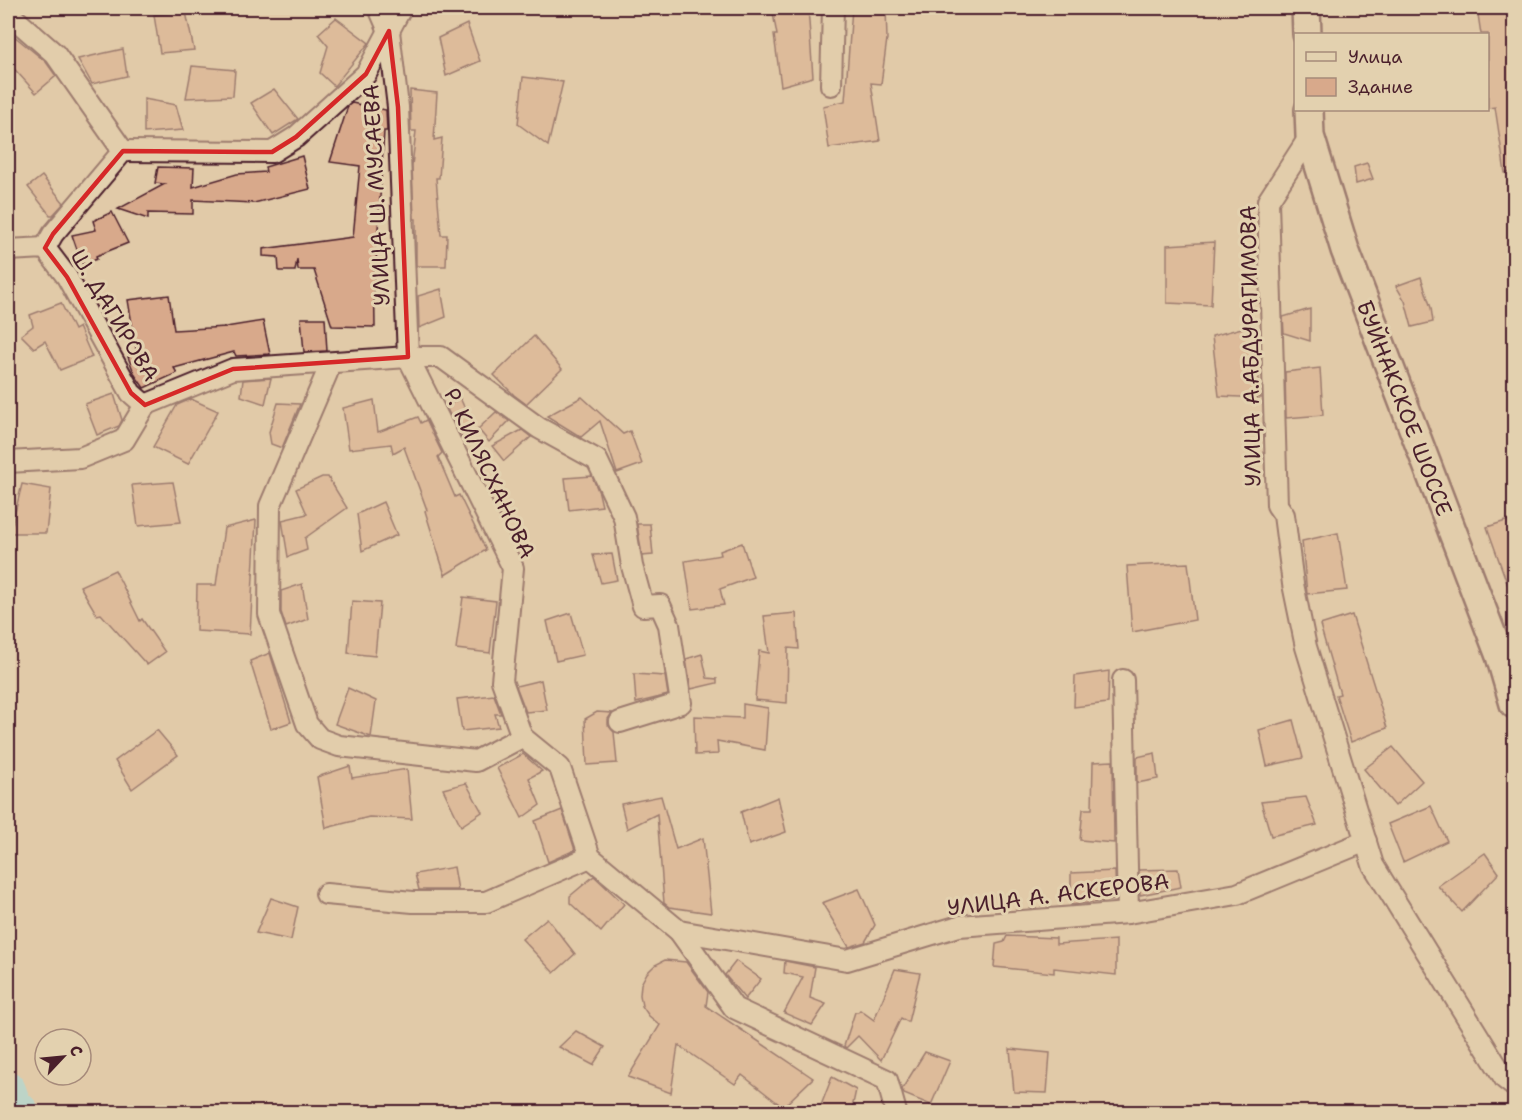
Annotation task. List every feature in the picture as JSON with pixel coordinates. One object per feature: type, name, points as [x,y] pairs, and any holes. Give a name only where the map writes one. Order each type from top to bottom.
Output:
[{"type":"main road","points":[[1306,8],[1307,33]]},
{"type":"main road","name":"БУЙНАКСКОЕ ШОССЕ","points":[[1309,111],[1310,136],[1345,250],[1500,656],[1515,704]]},
{"type":"street","name":"УЛИЦА Ш. МУСАЕВА","points":[[379,8],[389,31],[398,107],[408,357]]},
{"type":"street","points":[[8,13],[55,54],[123,151],[272,152],[296,137],[366,74],[401,8]]},
{"type":"street","points":[[831,86],[832,8]]},
{"type":"street","name":"УЛИЦА А.АБДУРАГИМОВА","points":[[1310,136],[1268,201],[1276,505],[1284,515],[1293,584],[1306,647],[1373,865],[1505,1079],[1515,1086]]},
{"type":"street","name":"Ш. ДАГИРОВА","points":[[45,248],[53,234],[123,151]]},
{"type":"street","name":"Ш. ДАГИРОВА","points":[[8,250],[45,248]]},
{"type":"street","name":"Ш. ДАГИРОВА","points":[[45,248],[67,277],[131,393],[144,405]]},
{"type":"street","points":[[8,462],[80,458],[124,440],[144,405],[233,369],[408,357],[441,357],[539,428],[597,460],[624,517],[632,566],[642,606],[660,605],[669,625],[681,703],[620,722]]},
{"type":"street","name":"Р. КИЛЯСХАНОВА","points":[[408,357],[513,568],[502,681],[522,737]]},
{"type":"street","points":[[327,373],[270,506],[269,614],[307,724],[320,739],[339,746],[476,761],[522,737],[560,768],[590,857],[679,931],[734,1008],[887,1080],[896,1113]]},
{"type":"street","points":[[1123,680],[1128,913]]},
{"type":"street","name":"УЛИЦА А. АСКЕРОВА","points":[[679,931],[847,960],[959,926],[1128,913],[1238,894],[1366,841]]},
{"type":"street","points":[[326,894],[413,902],[486,902],[590,857]]},
{"type":"highlighted area","points":[[389,31],[398,107],[408,357],[233,369],[145,405],[131,393],[67,277],[45,248],[53,234],[123,151],[272,152],[296,137],[366,74]]},
{"type":"building","points":[[772,8],[808,8],[813,77],[781,86],[774,35],[777,35]]},
{"type":"building","points":[[852,8],[886,8],[887,39],[881,84],[871,83],[880,141],[829,148],[823,106],[845,101]]},
{"type":"building","points":[[1477,8],[1515,8],[1515,172],[1505,173],[1495,107],[1489,108],[1489,33],[1481,33]]},
{"type":"building","points":[[186,12],[194,50],[160,53],[154,15]]},
{"type":"building","points":[[336,18],[369,43],[334,86],[320,73],[328,46],[318,34]]},
{"type":"building","points":[[467,24],[480,61],[446,76],[438,38]]},
{"type":"building","points":[[8,31],[46,62],[56,76],[36,93],[8,62]]},
{"type":"building","points":[[123,49],[127,76],[92,84],[78,59]]},
{"type":"building","points":[[192,66],[235,70],[233,96],[186,98]]},
{"type":"building","points":[[523,77],[563,82],[548,146],[518,124]]},
{"type":"building","points":[[274,89],[298,119],[273,135],[251,103]]},
{"type":"building","points":[[410,90],[437,93],[434,140],[442,138],[439,178],[436,178],[441,235],[447,235],[446,266],[416,266],[416,219],[414,219],[412,166],[416,131],[411,131]]},
{"type":"building","points":[[144,99],[176,105],[183,130],[144,133]]},
{"type":"building","points":[[352,103],[386,110],[387,131],[384,131],[376,263],[374,263],[375,327],[332,326],[314,270],[298,270],[297,259],[295,271],[279,271],[278,257],[263,256],[263,249],[353,237],[360,166],[330,162],[348,106]]},
{"type":"building","points":[[302,156],[310,189],[254,203],[193,200],[193,214],[148,213],[148,219],[118,209],[165,184],[155,183],[158,167],[194,168],[193,187],[237,174],[266,172],[265,167]]},
{"type":"building","points":[[1367,163],[1373,179],[1356,184],[1354,167]]},
{"type":"building","points":[[42,176],[64,203],[53,215],[50,215],[28,187]]},
{"type":"building","points":[[112,212],[128,243],[82,264],[72,235],[96,230],[93,221]]},
{"type":"building","points":[[1214,242],[1211,305],[1167,303],[1167,245]]},
{"type":"building","points":[[1421,277],[1433,322],[1412,327],[1405,301],[1396,286]]},
{"type":"building","points":[[441,289],[446,317],[419,328],[418,296]]},
{"type":"building","points":[[169,295],[174,330],[226,327],[263,321],[270,354],[236,356],[234,352],[174,368],[177,373],[144,388],[135,375],[128,357],[137,354],[128,300]]},
{"type":"building","points":[[61,303],[74,330],[79,327],[92,357],[60,370],[45,341],[34,348],[21,335],[33,326],[30,315]]},
{"type":"building","points":[[1310,309],[1310,341],[1284,333],[1283,317]]},
{"type":"building","points":[[301,318],[325,318],[327,351],[304,352]]},
{"type":"building","points":[[1253,325],[1261,398],[1219,396],[1212,336]]},
{"type":"building","points":[[534,336],[562,369],[526,404],[494,375]]},
{"type":"building","points":[[1320,368],[1323,415],[1286,418],[1285,372]]},
{"type":"building","points":[[271,378],[265,404],[241,396],[243,380]]},
{"type":"building","points":[[114,394],[122,420],[119,426],[97,435],[85,404]]},
{"type":"building","points":[[582,397],[623,434],[630,431],[642,464],[617,473],[600,421],[581,437],[547,416]]},
{"type":"building","points":[[460,398],[473,426],[461,437],[446,407]]},
{"type":"building","points":[[191,399],[218,411],[188,464],[153,447],[177,405]]},
{"type":"building","points":[[374,400],[378,432],[418,417],[421,423],[426,420],[442,453],[438,457],[455,497],[459,495],[486,550],[445,575],[425,511],[427,510],[404,447],[393,453],[391,444],[349,449],[343,408]]},
{"type":"building","points":[[278,403],[300,404],[282,448],[271,444],[269,432]]},
{"type":"building","points":[[496,412],[509,421],[489,442],[478,429]]},
{"type":"building","points":[[522,430],[531,437],[504,461],[492,446]]},
{"type":"building","points":[[592,476],[602,506],[569,510],[565,478]]},
{"type":"building","points":[[322,477],[328,477],[347,508],[305,538],[307,550],[288,557],[282,520],[307,514],[296,489]]},
{"type":"building","points":[[173,482],[181,522],[138,526],[132,485]]},
{"type":"building","points":[[22,484],[51,489],[46,533],[10,533]]},
{"type":"building","points":[[383,502],[397,535],[362,551],[357,514]]},
{"type":"building","points":[[256,520],[250,634],[196,631],[197,585],[216,585],[224,528]]},
{"type":"building","points":[[1509,520],[1515,533],[1515,597],[1512,597],[1487,527]]},
{"type":"building","points":[[637,524],[650,524],[653,555],[642,556]]},
{"type":"building","points":[[1338,533],[1347,590],[1307,594],[1302,541]]},
{"type":"building","points":[[742,543],[753,577],[720,589],[724,605],[692,609],[685,561],[721,555],[720,551]]},
{"type":"building","points":[[612,554],[617,580],[601,583],[593,555]]},
{"type":"building","points":[[1188,563],[1195,620],[1132,632],[1127,566]]},
{"type":"building","points":[[115,570],[140,621],[142,619],[165,652],[147,665],[101,614],[97,615],[80,586]]},
{"type":"building","points":[[302,584],[308,619],[286,627],[281,612],[281,591]]},
{"type":"building","points":[[463,597],[496,601],[490,653],[456,649]]},
{"type":"building","points":[[352,601],[380,603],[375,656],[348,653]]},
{"type":"building","points":[[571,613],[583,655],[556,661],[547,621]]},
{"type":"building","points":[[796,613],[799,649],[788,648],[787,703],[755,700],[759,651],[769,653],[764,616]]},
{"type":"building","points":[[1352,615],[1387,728],[1351,742],[1336,695],[1340,694],[1320,625]]},
{"type":"building","points":[[270,653],[291,722],[271,729],[250,661]]},
{"type":"building","points":[[702,654],[707,678],[717,679],[717,683],[691,689],[686,659]]},
{"type":"building","points":[[1109,671],[1108,703],[1074,707],[1075,676]]},
{"type":"building","points":[[634,674],[665,676],[668,695],[636,703]]},
{"type":"building","points":[[541,680],[547,710],[526,712],[516,686]]},
{"type":"building","points":[[348,688],[376,701],[371,737],[335,724]]},
{"type":"building","points":[[494,695],[501,714],[495,714],[499,727],[462,731],[457,699]]},
{"type":"building","points":[[743,704],[768,708],[765,750],[717,741],[718,754],[695,755],[694,716],[743,718]]},
{"type":"building","points":[[597,712],[612,713],[608,719],[608,725],[614,732],[617,763],[587,765],[585,719]]},
{"type":"building","points":[[1293,720],[1303,758],[1267,766],[1259,730]]},
{"type":"building","points":[[157,730],[178,755],[132,789],[115,761]]},
{"type":"building","points":[[1393,747],[1422,781],[1395,806],[1364,769]]},
{"type":"building","points":[[1155,753],[1158,779],[1137,783],[1137,757]]},
{"type":"building","points":[[523,754],[542,771],[529,778],[540,805],[522,818],[497,768]]},
{"type":"building","points":[[1113,761],[1114,843],[1080,840],[1083,809],[1092,809],[1093,762]]},
{"type":"building","points":[[350,766],[352,778],[407,769],[412,819],[369,817],[326,828],[317,777]]},
{"type":"building","points":[[466,783],[482,812],[461,826],[443,789]]},
{"type":"building","points":[[661,796],[676,849],[703,838],[711,913],[669,907],[664,903],[657,814],[627,829],[621,804]]},
{"type":"building","points":[[778,797],[786,832],[749,845],[741,812]]},
{"type":"building","points":[[1306,797],[1317,825],[1271,836],[1261,802]]},
{"type":"building","points":[[1431,806],[1447,841],[1403,862],[1388,824]]},
{"type":"building","points":[[562,810],[575,850],[548,862],[535,821]]},
{"type":"building","points":[[1485,853],[1499,873],[1462,912],[1438,886]]},
{"type":"building","points":[[454,867],[458,890],[419,890],[415,874]]},
{"type":"building","points":[[1178,869],[1181,887],[1140,895],[1139,870]]},
{"type":"building","points":[[1115,871],[1116,900],[1071,905],[1071,873]]},
{"type":"building","points":[[594,876],[624,904],[601,932],[570,903],[570,896]]},
{"type":"building","points":[[859,889],[875,925],[865,942],[849,947],[822,903]]},
{"type":"building","points":[[271,898],[298,907],[291,940],[256,933]]},
{"type":"building","points":[[547,918],[575,954],[554,973],[522,939]]},
{"type":"building","points":[[1007,936],[1056,938],[1056,944],[1116,940],[1116,975],[1054,968],[1054,973],[994,967],[996,944],[1004,942]]},
{"type":"building","points":[[665,960],[686,962],[708,992],[706,1006],[813,1078],[783,1107],[742,1075],[735,1084],[678,1045],[671,1093],[628,1077],[660,1025],[642,1006],[641,984],[655,965]]},
{"type":"building","points":[[736,961],[761,979],[745,999],[725,975]]},
{"type":"building","points":[[785,961],[815,967],[810,998],[826,1004],[812,1025],[784,1013],[803,977],[784,973]]},
{"type":"building","points":[[895,969],[920,973],[908,1022],[901,1018],[881,1060],[858,1036],[846,1048],[844,1046],[855,1012],[860,1010],[874,1020]]},
{"type":"building","points":[[576,1031],[605,1047],[593,1065],[559,1047]]},
{"type":"building","points":[[1010,1049],[1050,1053],[1047,1093],[1014,1092]]},
{"type":"building","points":[[925,1052],[950,1061],[931,1105],[904,1094],[902,1089]]},
{"type":"building","points":[[832,1077],[856,1090],[851,1113],[818,1113]]},
{"type":"waterway","points":[[8,1090],[13,1104],[21,1112]]}]
